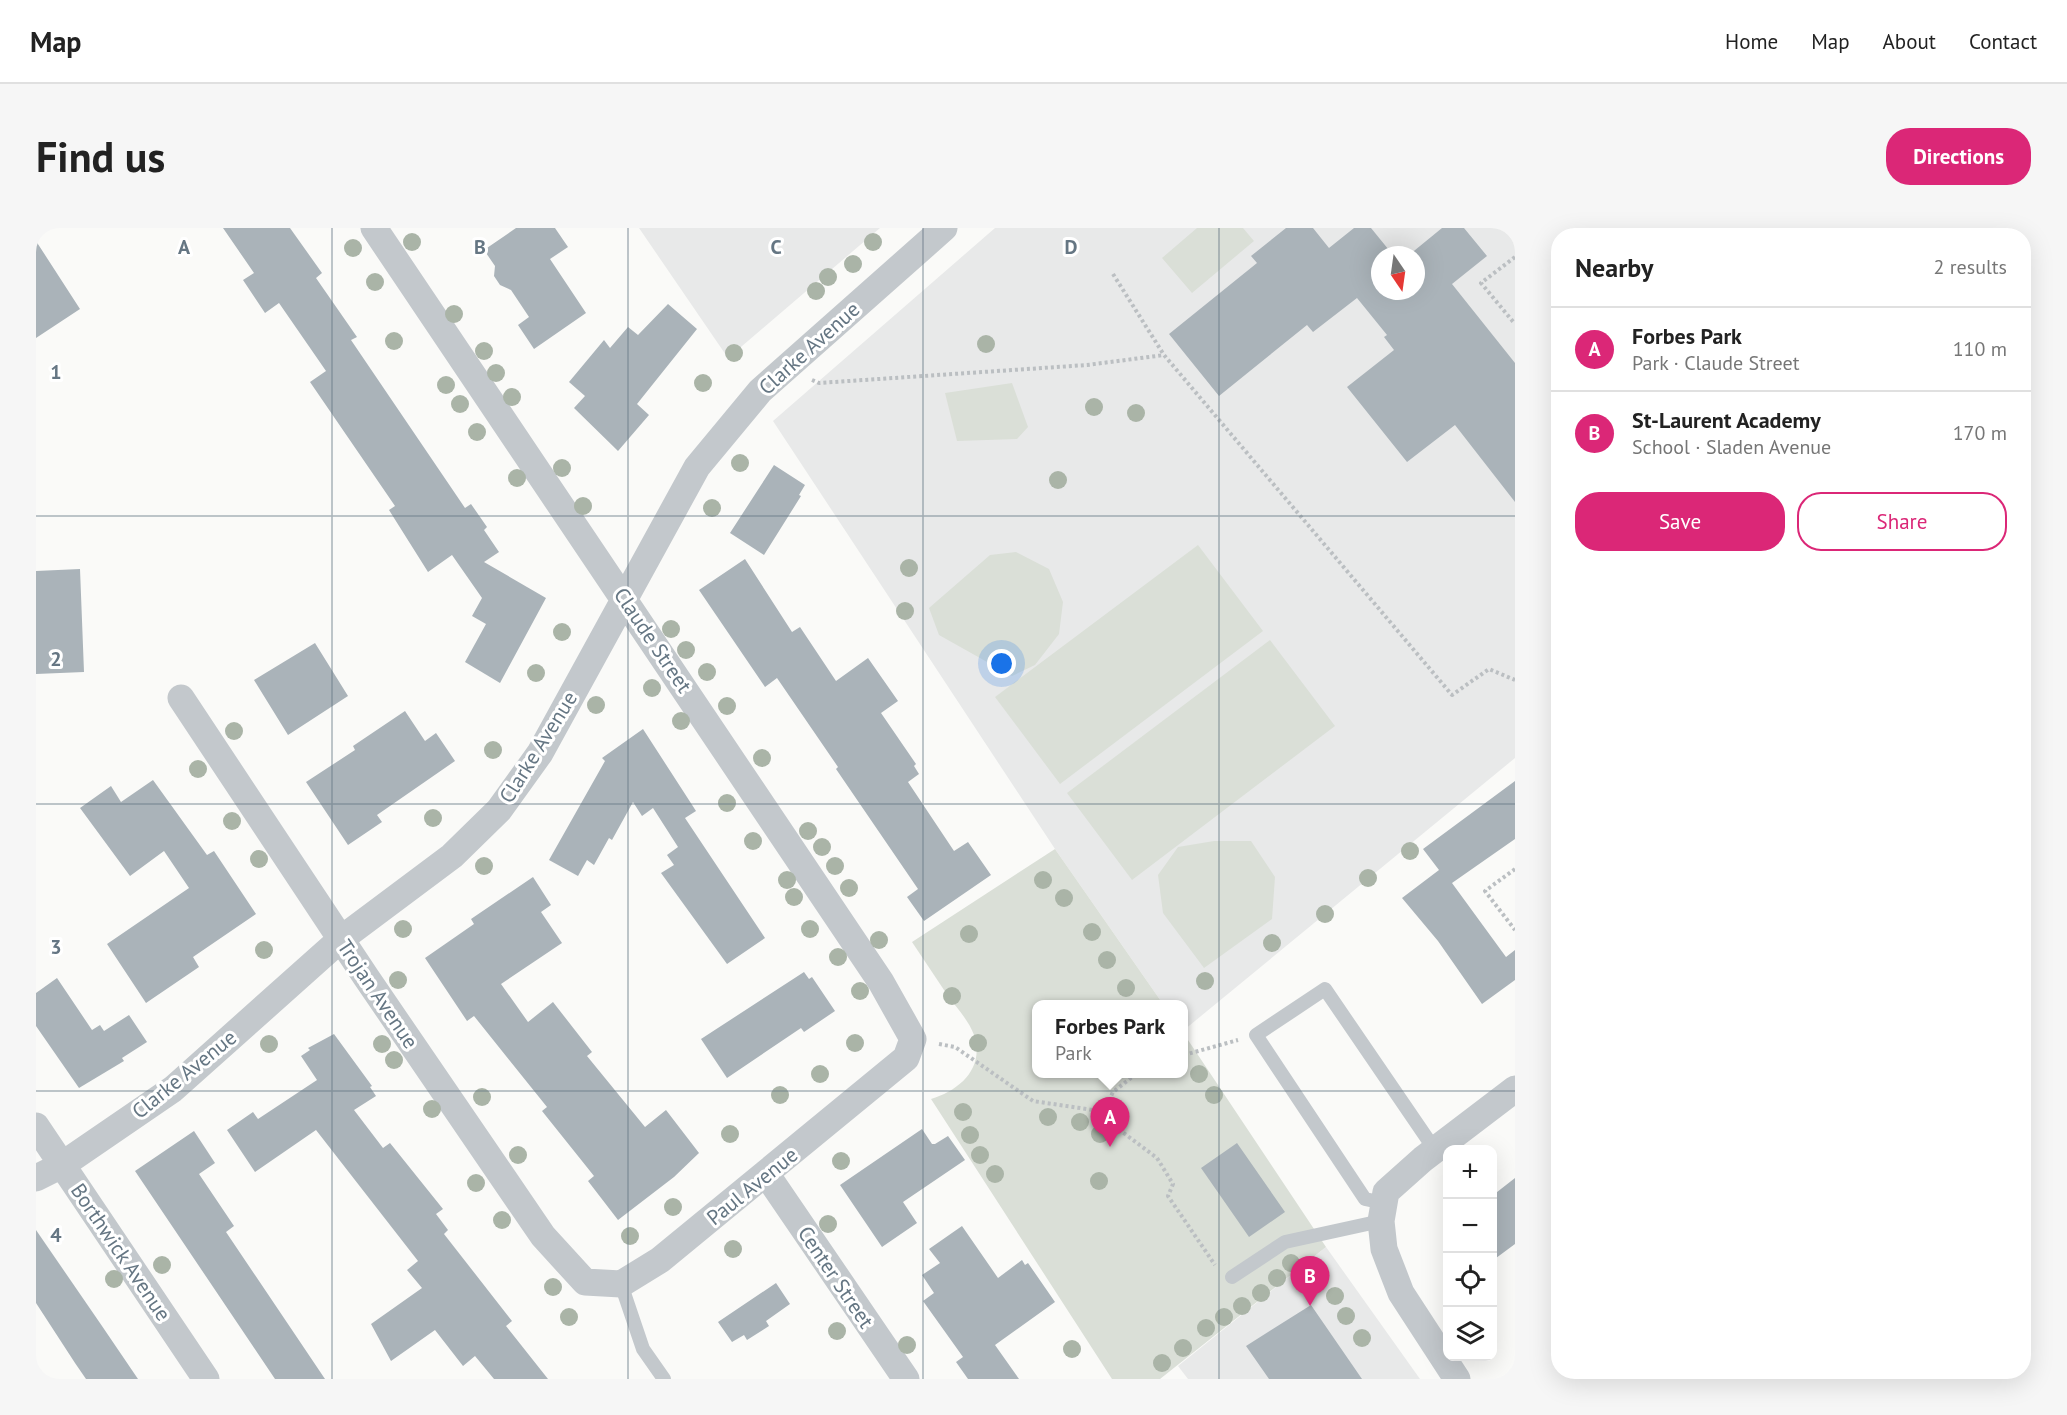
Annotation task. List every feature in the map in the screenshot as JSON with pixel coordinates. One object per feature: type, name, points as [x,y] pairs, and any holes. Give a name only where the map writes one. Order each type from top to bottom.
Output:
[{"type":"street","name":"Claude Street","points":[[374,228],[881,982],[909,1048]]},
{"type":"street","name":"Clarke Avenue","points":[[36,1178],[62,1165],[173,1089],[342,939],[452,856],[499,810],[540,753],[698,466],[760,391],[944,228]]},
{"type":"street","name":"Trojan Avenue","points":[[181,698],[543,1236],[585,1282],[621,1284]]},
{"type":"street","name":"Paul Avenue","points":[[621,1284],[660,1260],[766,1175],[909,1048]]},
{"type":"street","points":[[1457,1379],[1401,1293],[1384,1249],[1382,1212],[1386,1192],[1435,1150],[1515,1089]]},
{"type":"street","name":"Borthwick Avenue","points":[[36,1125],[206,1379]]},
{"type":"street","name":"Center Street","points":[[766,1175],[906,1379]]},
{"type":"lane","points":[[1382,1212],[1365,1199],[1256,1035],[1325,989],[1435,1150]]},
{"type":"lane","points":[[1232,1277],[1285,1242],[1382,1212]]},
{"type":"lane","points":[[621,1284],[643,1349],[664,1379]]},
{"type":"path","points":[[1515,257],[1481,283],[1515,324]]},
{"type":"path","points":[[1113,274],[1164,356],[1452,695],[1490,669],[1515,680]]},
{"type":"path","points":[[809,378],[819,383],[1087,365],[1164,356]]},
{"type":"path","points":[[1515,869],[1485,891],[1515,930]]},
{"type":"path","points":[[1188,1054],[1256,1035]]},
{"type":"path","points":[[909,1048],[955,1047],[1033,1101],[1072,1105],[1093,1110],[1157,1158],[1173,1184],[1168,1196],[1219,1272],[1232,1277]]},
{"type":"path","points":[[1101,1117],[1113,1092],[1131,1078]]},
{"type":"shaded area","points":[[639,228],[880,228],[728,358]]},
{"type":"shaded area","points":[[995,228],[1515,228],[1515,758],[1188,1027],[1188,1000],[1160,1000],[1055,849],[773,421]]},
{"type":"shaded area","points":[[1197,228],[1243,228],[1254,241],[1192,293],[1162,258]]},
{"type":"shaded area","points":[[1012,383],[1028,427],[1017,439],[957,441],[945,393]]},
{"type":"shaded area","points":[[1198,545],[1263,631],[1060,784],[995,697]]},
{"type":"shaded area","points":[[1016,552],[1049,569],[1063,602],[1059,634],[1035,665],[1012,676],[939,635],[929,608],[990,555]]},
{"type":"shaded area","points":[[1270,640],[1335,726],[1132,880],[1067,793]]},
{"type":"shaded area","points":[[1214,841],[1251,841],[1275,877],[1272,919],[1204,968],[1163,913],[1158,875],[1178,847]]},
{"type":"shaded area","points":[[1055,849],[1160,1000],[1032,1000],[1032,1078],[1188,1078],[1188,1040],[1326,1247],[1160,1379],[1112,1379],[931,1099],[952,1090],[967,1076],[976,1058],[976,1047],[974,1035],[963,1015],[912,942]]},
{"type":"shaded area","points":[[1326,1247],[1420,1379],[1188,1379],[1178,1366]]},
{"type":"building","points":[[223,228],[290,228],[322,273],[316,278],[357,337],[351,340],[465,508],[471,504],[487,527],[484,530],[499,552],[484,562],[546,598],[500,683],[465,662],[486,624],[472,616],[482,598],[452,555],[428,572],[389,510],[395,506],[310,382],[326,371],[279,303],[265,313],[243,280],[254,273]]},
{"type":"building","points":[[516,228],[555,228],[568,247],[550,259],[586,313],[534,349],[518,325],[529,317],[511,290],[500,285],[494,276],[495,266],[484,250]]},
{"type":"building","points":[[1286,228],[1313,228],[1329,248],[1354,228],[1371,228],[1386,246],[1371,246],[1371,300],[1425,300],[1425,246],[1420,246],[1442,228],[1464,228],[1487,256],[1452,284],[1515,363],[1515,502],[1455,425],[1407,462],[1347,387],[1394,350],[1384,337],[1387,335],[1357,298],[1313,332],[1307,325],[1219,396],[1169,334],[1257,263],[1251,256]]},
{"type":"building","points":[[36,241],[80,309],[36,338]]},
{"type":"building","points":[[668,304],[697,329],[637,404],[649,415],[618,451],[574,408],[585,396],[569,382],[604,340],[610,348],[628,327],[638,335]]},
{"type":"building","points":[[774,465],[805,485],[799,495],[801,496],[764,555],[730,533]]},
{"type":"building","points":[[745,559],[792,632],[800,627],[836,681],[868,658],[898,701],[881,713],[916,764],[914,766],[919,774],[908,782],[954,851],[968,842],[991,875],[924,921],[907,897],[918,889],[836,769],[838,767],[777,678],[765,687],[699,590]]},
{"type":"building","points":[[80,569],[84,672],[36,674],[36,571]]},
{"type":"building","points":[[315,643],[348,696],[288,735],[254,680]]},
{"type":"building","points":[[405,711],[425,741],[436,733],[455,761],[377,815],[382,822],[348,845],[306,782],[355,750],[353,746]]},
{"type":"building","points":[[643,729],[696,811],[685,818],[765,938],[727,964],[661,873],[674,865],[667,855],[678,847],[653,808],[642,816],[633,802],[612,840],[609,838],[594,865],[587,860],[578,876],[549,860],[605,761],[602,758]]},
{"type":"building","points":[[153,780],[207,855],[214,851],[256,914],[193,957],[199,967],[146,1003],[107,944],[189,888],[164,851],[130,876],[80,808],[111,786],[121,802]]},
{"type":"building","points":[[1515,781],[1515,839],[1452,883],[1506,957],[1515,950],[1515,980],[1482,1004],[1438,941],[1402,898],[1439,870],[1423,849]]},
{"type":"building","points":[[533,877],[551,905],[541,912],[562,943],[501,984],[528,1022],[553,1002],[592,1052],[587,1056],[645,1127],[666,1110],[699,1153],[674,1177],[618,1220],[588,1181],[594,1176],[542,1111],[547,1107],[474,1016],[467,1021],[425,958],[474,924],[471,919]]},
{"type":"building","points":[[804,972],[809,979],[812,977],[835,1011],[804,1032],[801,1028],[727,1078],[701,1039]]},
{"type":"building","points":[[57,978],[92,1030],[100,1025],[104,1031],[129,1015],[147,1042],[122,1058],[124,1061],[79,1088],[36,1026],[36,993]]},
{"type":"building","points":[[334,1034],[372,1086],[370,1087],[376,1096],[354,1110],[383,1148],[390,1143],[443,1209],[436,1214],[448,1230],[444,1234],[512,1321],[506,1326],[548,1379],[494,1379],[475,1356],[463,1366],[435,1330],[391,1361],[371,1324],[422,1288],[407,1270],[418,1261],[316,1130],[255,1172],[227,1130],[253,1112],[258,1119],[317,1080],[301,1056],[310,1050],[308,1048]]},
{"type":"building","points":[[922,1129],[932,1144],[948,1136],[965,1160],[903,1202],[917,1223],[882,1247],[840,1185]]},
{"type":"building","points":[[194,1131],[215,1163],[199,1174],[234,1226],[226,1232],[325,1379],[275,1379],[135,1171]]},
{"type":"building","points":[[1237,1143],[1285,1212],[1249,1237],[1201,1168]]},
{"type":"building","points":[[1515,1178],[1515,1244],[1497,1257],[1497,1199],[1497,1192]]},
{"type":"building","points":[[962,1226],[998,1278],[1022,1260],[1025,1265],[1028,1263],[1055,1302],[995,1345],[1019,1379],[968,1379],[956,1362],[963,1357],[923,1301],[934,1293],[922,1275],[940,1263],[929,1249]]},
{"type":"building","points":[[36,1230],[138,1379],[86,1379],[75,1363],[36,1303]]},
{"type":"building","points":[[776,1283],[790,1304],[766,1321],[769,1326],[747,1340],[744,1335],[732,1342],[718,1322]]},
{"type":"building","points":[[1311,1305],[1362,1379],[1269,1379],[1246,1346]]},
{"type":"place","name":"Forbes Park","points":[[1110,1147]]},
{"type":"place","name":"St-Laurent Academy","points":[[1310,1306]]}]
